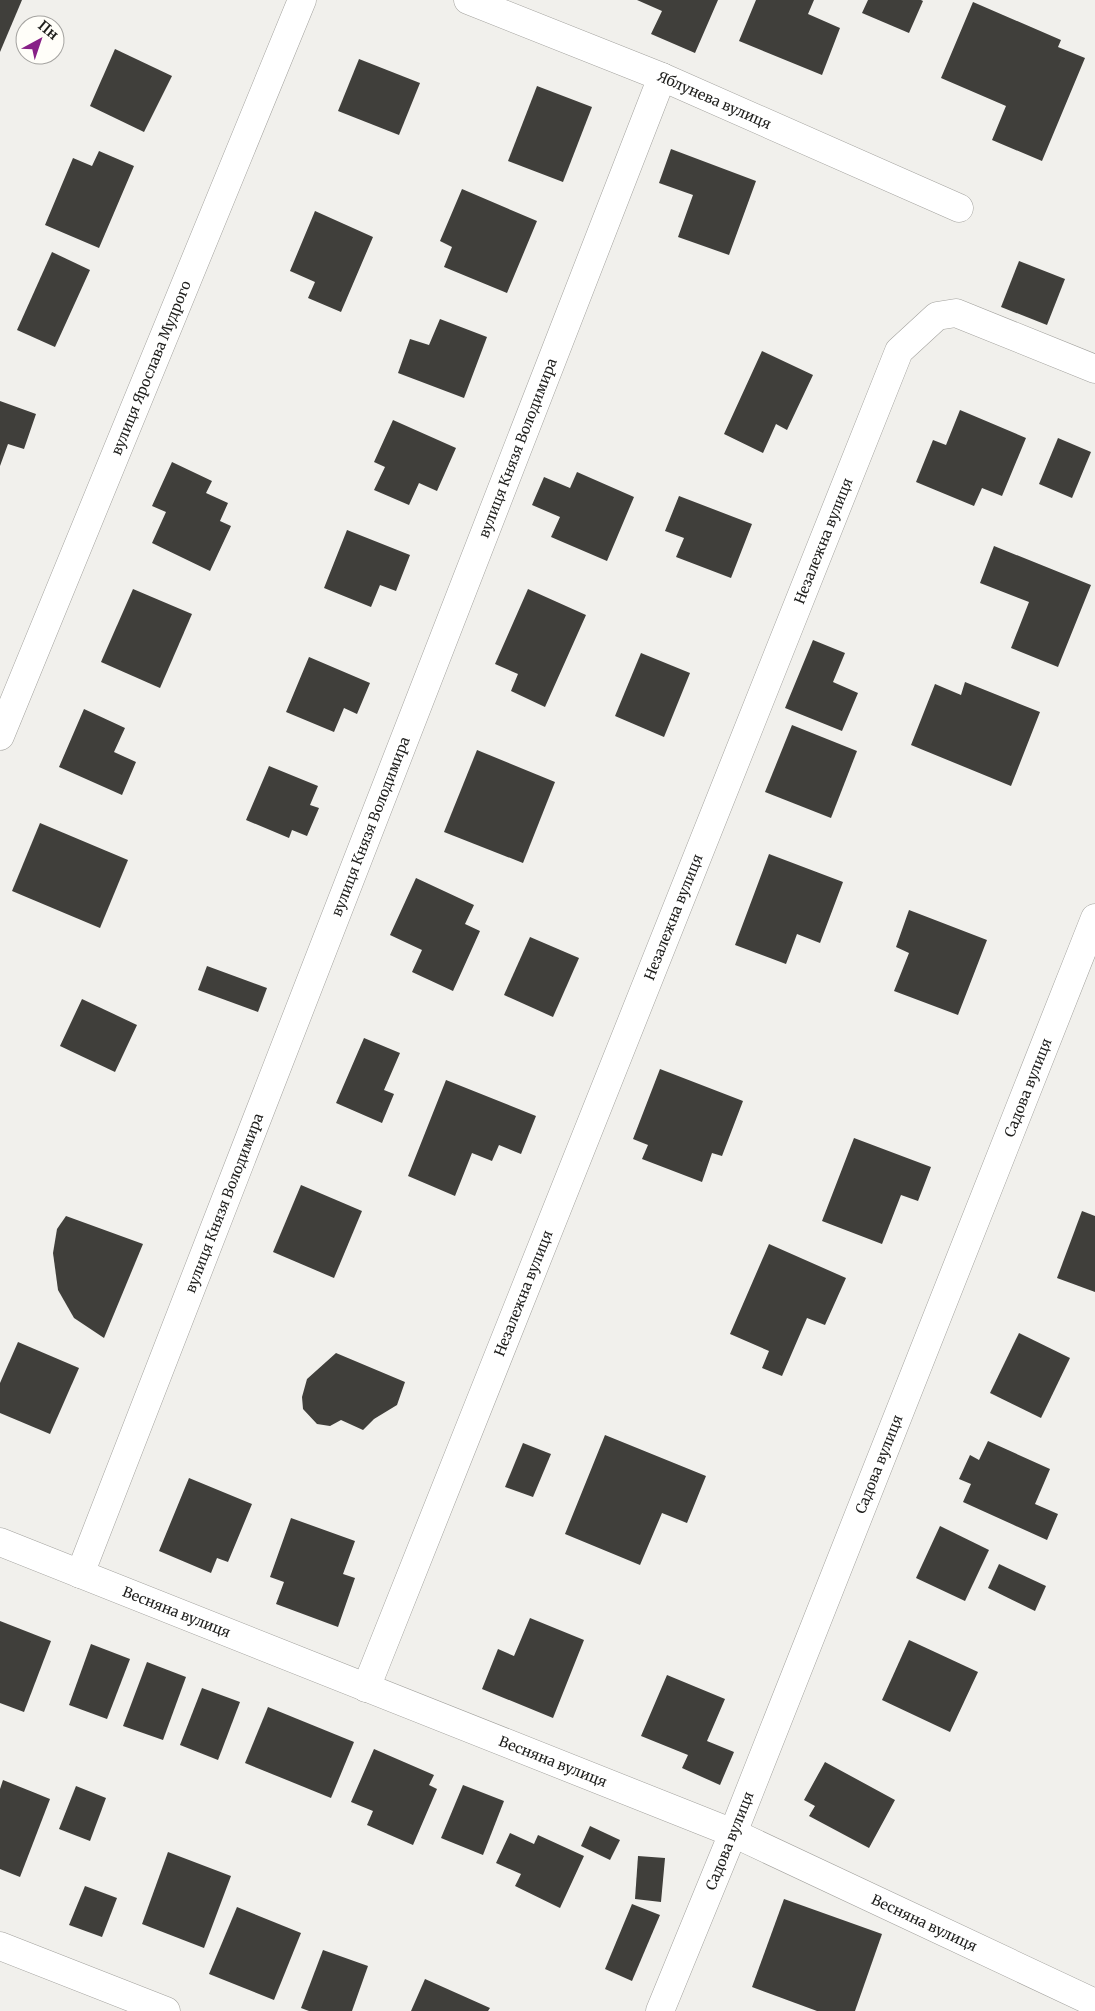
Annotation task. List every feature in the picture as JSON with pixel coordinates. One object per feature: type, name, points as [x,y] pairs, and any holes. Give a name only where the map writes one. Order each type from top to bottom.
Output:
[{"type":"street","name":"вулиця Ярослава Мудрого","points":[[0,736],[302,0]]},
{"type":"street","name":"Яблунева вулиця","points":[[468,0],[662,77],[959,208]]},
{"type":"street","name":"вулиця Князя Володимира","points":[[80,1574],[662,77]]},
{"type":"street","name":"Незалежна вулиця","points":[[366,1688],[899,350],[937,316],[956,313],[1095,369]]},
{"type":"street","name":"Садова вулиця","points":[[660,2011],[733,1833],[1095,918]]},
{"type":"street","name":"Весняна вулиця","points":[[0,1542],[733,1833],[1095,2003]]},
{"type":"street","points":[[0,1946],[166,2011]]},
{"type":"building","points":[[0,0],[22,0],[15,15],[0,52]]},
{"type":"building","points":[[637,0],[718,0],[695,53],[651,34],[662,11]]},
{"type":"building","points":[[756,0],[814,0],[808,14],[840,28],[822,75],[739,41]]},
{"type":"building","points":[[868,0],[923,1],[909,33],[862,13]]},
{"type":"building","points":[[973,2],[1061,40],[1058,47],[1085,58],[1042,161],[992,140],[1006,106],[941,78]]},
{"type":"building","points":[[115,49],[172,76],[144,132],[90,106]]},
{"type":"building","points":[[359,59],[420,83],[399,135],[338,111]]},
{"type":"building","points":[[537,86],[592,107],[563,182],[508,161]]},
{"type":"building","points":[[671,149],[756,181],[729,255],[678,237],[693,195],[659,183]]},
{"type":"building","points":[[99,151],[134,166],[99,248],[45,225],[73,158],[92,166]]},
{"type":"building","points":[[462,189],[537,221],[507,293],[444,267],[452,247],[440,241]]},
{"type":"building","points":[[315,211],[373,237],[341,312],[308,298],[315,282],[290,271]]},
{"type":"building","points":[[52,252],[90,270],[55,347],[17,330]]},
{"type":"building","points":[[1019,261],[1065,279],[1047,325],[1001,307]]},
{"type":"building","points":[[440,319],[487,337],[464,398],[398,373],[410,339],[429,345]]},
{"type":"building","points":[[762,351],[813,375],[787,430],[776,424],[763,453],[724,434]]},
{"type":"building","points":[[0,401],[36,414],[24,449],[8,444],[0,466]]},
{"type":"building","points":[[960,410],[1026,438],[1002,496],[982,488],[974,506],[916,482],[933,440],[946,445]]},
{"type":"building","points":[[393,420],[456,448],[437,491],[419,483],[409,505],[374,490],[385,467],[374,462]]},
{"type":"building","points":[[1058,438],[1091,452],[1072,498],[1039,484]]},
{"type":"building","points":[[172,462],[212,481],[206,493],[228,503],[220,521],[231,526],[210,571],[152,543],[166,512],[152,506]]},
{"type":"building","points":[[577,472],[634,497],[607,561],[551,537],[560,517],[532,505],[544,477],[570,488]]},
{"type":"building","points":[[679,496],[752,524],[731,578],[676,557],[684,538],[665,531]]},
{"type":"building","points":[[347,530],[410,555],[396,591],[380,585],[371,607],[324,588]]},
{"type":"building","points":[[994,546],[1091,585],[1058,667],[1011,648],[1029,602],[980,583]]},
{"type":"building","points":[[133,589],[192,614],[160,688],[101,662]]},
{"type":"building","points":[[528,589],[586,615],[545,707],[511,691],[518,674],[495,664]]},
{"type":"building","points":[[813,640],[845,653],[833,682],[858,693],[842,731],[785,708]]},
{"type":"building","points":[[641,653],[690,673],[664,737],[615,716]]},
{"type":"building","points":[[309,657],[370,683],[357,714],[344,708],[334,732],[286,712]]},
{"type":"building","points":[[965,682],[1040,712],[1011,786],[911,745],[935,684],[961,695]]},
{"type":"building","points":[[84,709],[125,728],[114,752],[136,762],[122,795],[59,767]]},
{"type":"building","points":[[792,725],[857,751],[831,818],[765,792]]},
{"type":"building","points":[[477,750],[555,782],[523,863],[444,832]]},
{"type":"building","points":[[269,766],[318,786],[310,805],[319,808],[307,836],[292,830],[289,838],[246,820]]},
{"type":"building","points":[[40,823],[128,860],[100,928],[12,891]]},
{"type":"building","points":[[769,854],[843,882],[820,943],[797,934],[786,964],[735,945]]},
{"type":"building","points":[[416,878],[474,905],[465,924],[480,931],[453,991],[412,972],[422,950],[390,935]]},
{"type":"building","points":[[909,910],[987,940],[958,1015],[894,991],[909,953],[896,947]]},
{"type":"building","points":[[530,937],[579,958],[553,1017],[504,995]]},
{"type":"building","points":[[207,966],[267,988],[258,1012],[198,990]]},
{"type":"building","points":[[82,999],[137,1025],[115,1072],[60,1046]]},
{"type":"building","points":[[364,1038],[400,1053],[384,1090],[394,1094],[382,1123],[336,1103]]},
{"type":"building","points":[[660,1069],[743,1101],[722,1156],[712,1153],[702,1182],[642,1159],[648,1145],[633,1139]]},
{"type":"building","points":[[446,1080],[536,1116],[521,1154],[499,1145],[492,1161],[472,1153],[455,1196],[408,1176]]},
{"type":"building","points":[[854,1138],[931,1167],[918,1201],[901,1195],[882,1244],[822,1221]]},
{"type":"building","points":[[301,1185],[362,1211],[334,1278],[273,1252]]},
{"type":"building","points":[[1082,1211],[1095,1216],[1095,1292],[1057,1278]]},
{"type":"building","points":[[66,1216],[143,1244],[104,1338],[74,1318],[58,1290],[53,1253],[57,1229]]},
{"type":"building","points":[[769,1244],[846,1278],[825,1325],[807,1318],[782,1376],[762,1368],[769,1351],[730,1334]]},
{"type":"building","points":[[1019,1333],[1070,1358],[1041,1418],[990,1393]]},
{"type":"building","points":[[18,1342],[79,1368],[50,1434],[0,1413],[0,1383]]},
{"type":"building","points":[[336,1353],[405,1382],[397,1405],[374,1419],[363,1430],[341,1420],[330,1426],[317,1424],[303,1409],[302,1397],[307,1379]]},
{"type":"building","points":[[605,1435],[706,1476],[687,1523],[662,1513],[640,1565],[565,1534]]},
{"type":"building","points":[[988,1441],[1050,1469],[1035,1504],[1058,1514],[1047,1540],[963,1502],[971,1484],[959,1479],[970,1455],[979,1460]]},
{"type":"building","points":[[523,1443],[551,1454],[533,1497],[505,1487]]},
{"type":"building","points":[[189,1478],[252,1504],[228,1562],[217,1558],[211,1573],[159,1551]]},
{"type":"building","points":[[291,1518],[355,1541],[343,1574],[355,1578],[338,1627],[276,1604],[284,1582],[270,1577]]},
{"type":"building","points":[[940,1526],[989,1550],[965,1601],[916,1578]]},
{"type":"building","points":[[999,1564],[1046,1586],[1035,1611],[988,1588]]},
{"type":"building","points":[[530,1618],[584,1640],[553,1718],[482,1689],[498,1649],[514,1656]]},
{"type":"building","points":[[0,1621],[51,1641],[24,1712],[0,1703]]},
{"type":"building","points":[[909,1640],[978,1672],[950,1732],[882,1700]]},
{"type":"building","points":[[91,1644],[130,1659],[107,1719],[69,1705]]},
{"type":"building","points":[[147,1662],[186,1677],[163,1740],[123,1726]]},
{"type":"building","points":[[667,1675],[725,1699],[707,1741],[734,1752],[720,1785],[682,1768],[688,1755],[641,1736]]},
{"type":"building","points":[[202,1688],[240,1702],[218,1760],[180,1745]]},
{"type":"building","points":[[268,1707],[354,1742],[331,1798],[245,1763]]},
{"type":"building","points":[[374,1749],[434,1775],[429,1785],[437,1789],[413,1845],[367,1825],[373,1811],[351,1802]]},
{"type":"building","points":[[825,1762],[895,1800],[869,1848],[809,1816],[815,1806],[804,1800]]},
{"type":"building","points":[[3,1780],[50,1799],[20,1877],[0,1869],[0,1789]]},
{"type":"building","points":[[463,1785],[504,1801],[483,1855],[441,1838]]},
{"type":"building","points":[[76,1786],[106,1798],[90,1841],[59,1829]]},
{"type":"building","points":[[590,1826],[620,1840],[610,1860],[581,1846]]},
{"type":"building","points":[[510,1833],[534,1844],[538,1835],[584,1856],[560,1908],[515,1886],[521,1874],[496,1863]]},
{"type":"building","points":[[168,1852],[231,1876],[204,1948],[142,1924]]},
{"type":"building","points":[[638,1856],[665,1858],[661,1902],[635,1899]]},
{"type":"building","points":[[85,1886],[117,1898],[102,1937],[69,1925]]},
{"type":"building","points":[[784,1899],[882,1934],[855,2011],[817,2011],[752,1987]]},
{"type":"building","points":[[632,1904],[660,1915],[632,1981],[605,1969]]},
{"type":"building","points":[[237,1907],[301,1933],[274,2000],[209,1974]]},
{"type":"building","points":[[323,1950],[368,1966],[352,2011],[309,2011],[301,2008]]},
{"type":"building","points":[[425,1979],[490,2008],[488,2011],[411,2011]]}]
